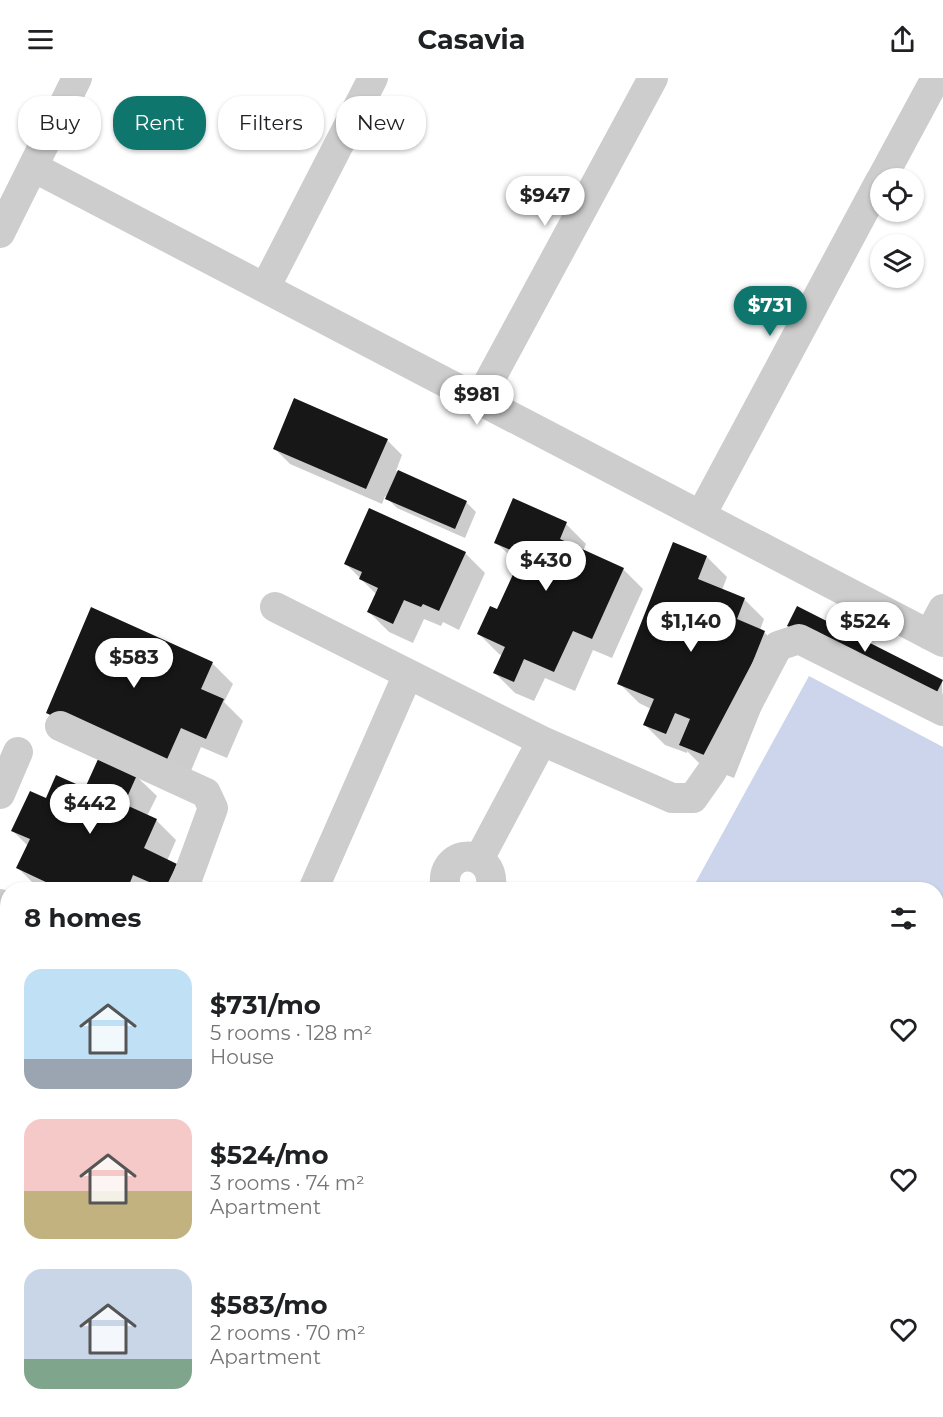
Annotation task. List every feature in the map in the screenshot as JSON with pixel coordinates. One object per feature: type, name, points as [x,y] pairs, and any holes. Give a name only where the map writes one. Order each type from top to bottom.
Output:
[{"type":"street","points":[[0,233],[8,197],[33,167],[77,78]]},
{"type":"street","points":[[265,288],[373,78]]},
{"type":"street","points":[[479,400],[652,78]]},
{"type":"street","points":[[887,168],[936,78]]},
{"type":"street","points":[[33,167],[936,638],[943,609]]},
{"type":"street","points":[[701,515],[870,200]]},
{"type":"street","points":[[275,607],[542,741],[672,798],[693,798],[712,771],[778,646],[799,639],[943,711]]},
{"type":"street","points":[[317,882],[408,674]]},
{"type":"street","points":[[60,726],[206,793],[213,808],[186,882]]},
{"type":"street","points":[[479,859],[542,741]]},
{"type":"street","points":[[0,794],[18,753]]},
{"type":"street","points":[[444,882],[446,871],[452,863],[470,856],[479,859],[489,867],[492,882]]},
{"type":"water","points":[[809,676],[943,747],[943,882],[696,882]]},
{"type":"building","points":[[294,398],[388,439],[366,489],[273,449]]},
{"type":"building","points":[[398,470],[467,501],[455,529],[385,499]]},
{"type":"building","points":[[513,498],[567,522],[560,539],[624,568],[592,639],[573,631],[554,672],[524,659],[514,682],[493,673],[505,647],[477,634],[490,606],[497,609],[522,555],[494,543]]},
{"type":"building","points":[[369,508],[466,552],[439,611],[423,604],[421,607],[404,600],[393,624],[367,612],[378,588],[359,579],[362,572],[344,564]]},
{"type":"building","points":[[673,542],[707,556],[698,579],[745,598],[737,619],[765,631],[714,759],[679,745],[690,719],[675,713],[666,734],[643,725],[654,699],[617,684]]},
{"type":"building","points":[[797,606],[943,680],[933,700],[787,626]]},
{"type":"building","points":[[91,607],[213,662],[201,689],[224,699],[206,739],[181,728],[164,766],[46,713]]},
{"type":"building","points":[[99,757],[137,775],[124,804],[157,819],[144,848],[177,864],[168,882],[149,882],[133,875],[130,882],[46,882],[16,868],[30,839],[11,831],[30,791],[46,798],[56,775],[85,788]]}]
